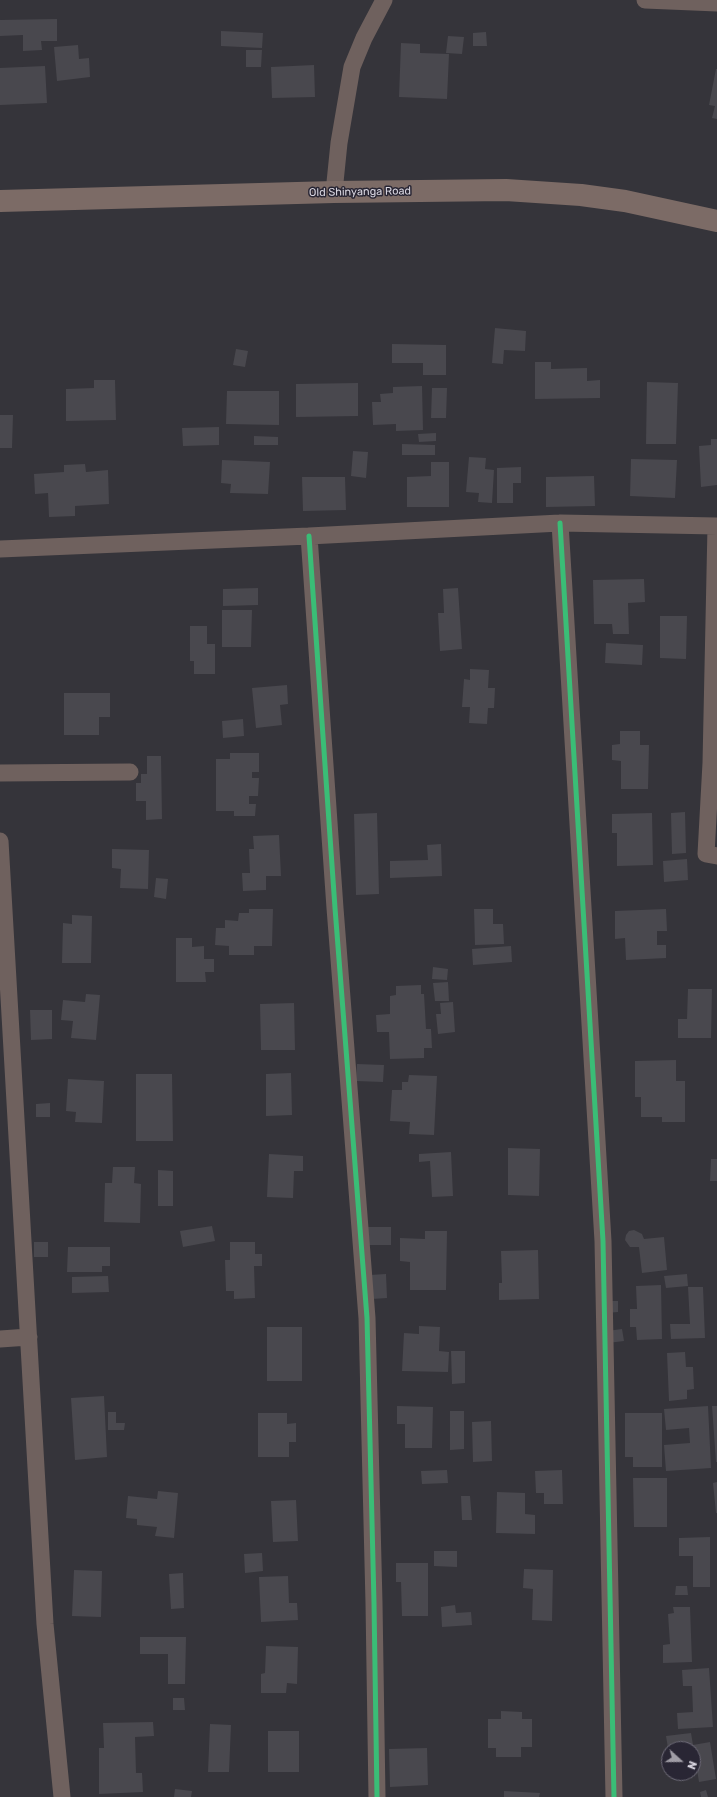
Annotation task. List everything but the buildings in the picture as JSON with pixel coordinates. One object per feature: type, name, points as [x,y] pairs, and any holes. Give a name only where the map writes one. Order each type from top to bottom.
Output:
[{"type":"main road","name":"Old Shinyanga Road","points":[[0,201],[334,192],[506,190],[581,195],[625,201],[717,221]]},
{"type":"street","points":[[334,192],[339,143],[352,66],[364,38],[384,0]]},
{"type":"street","points":[[645,0],[717,3]]},
{"type":"street","points":[[560,523],[603,1241],[614,1797]]},
{"type":"street","points":[[0,549],[309,536],[560,523],[717,526],[711,763],[706,854],[717,856]]},
{"type":"street","points":[[309,536],[334,900],[367,1318],[377,1797]]},
{"type":"street","points":[[0,773],[130,772]]},
{"type":"street","points":[[0,841],[45,1624],[62,1797]]},
{"type":"street","points":[[0,1339],[29,1337]]},
{"type":"cycle path","points":[[560,523],[603,1241],[614,1797]]},
{"type":"cycle path","points":[[309,536],[335,908],[367,1318],[377,1797]]}]
